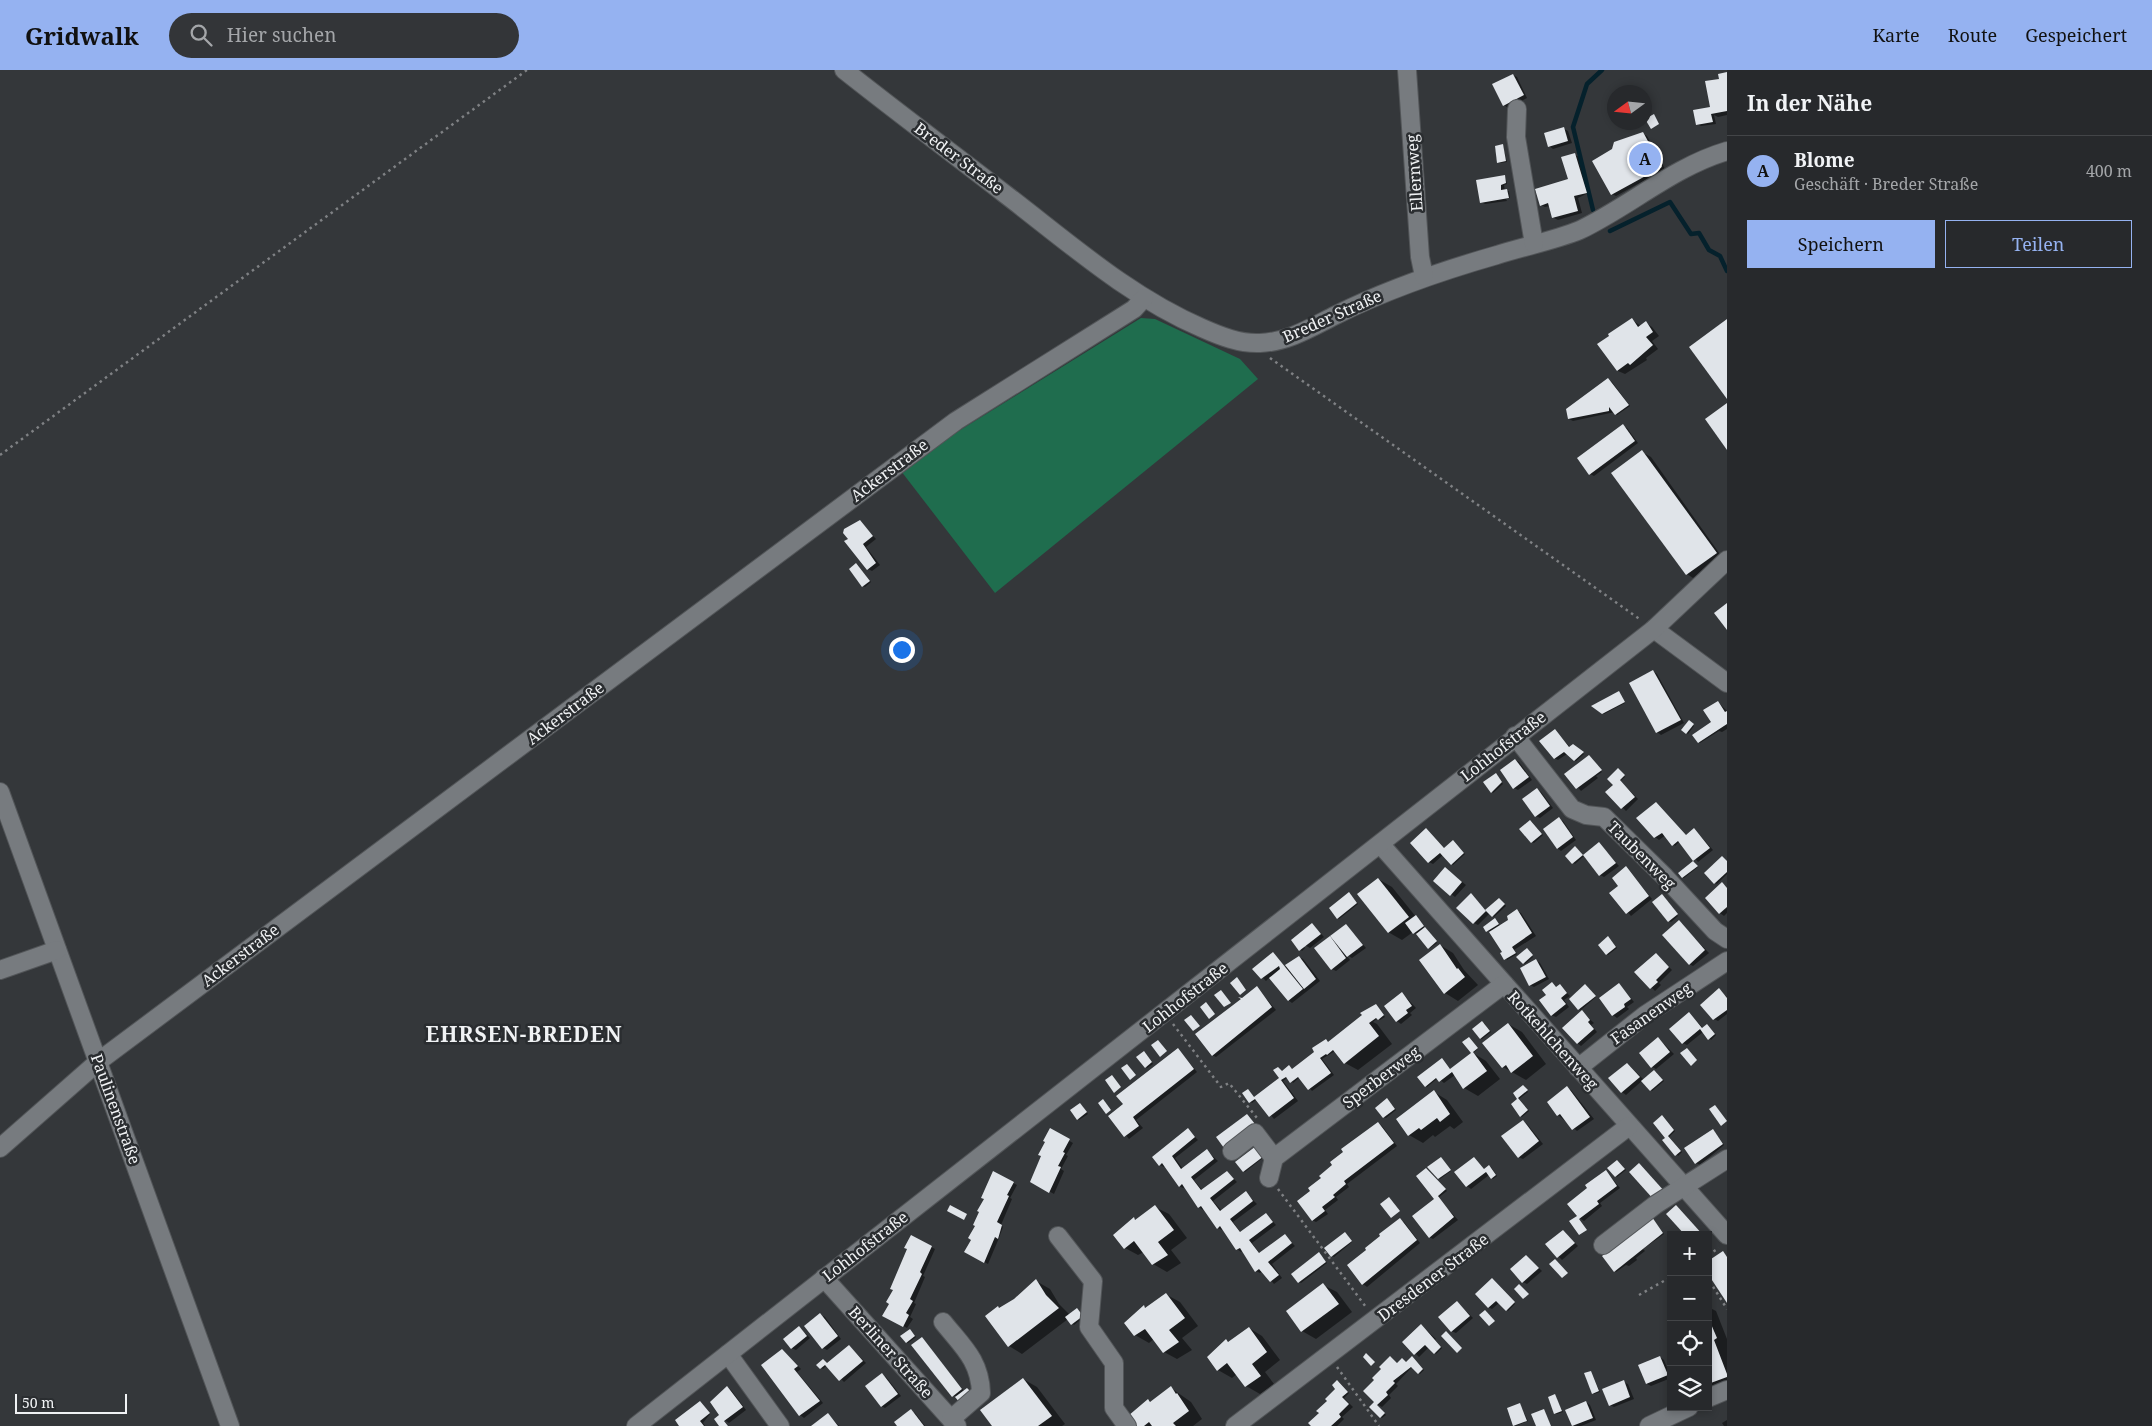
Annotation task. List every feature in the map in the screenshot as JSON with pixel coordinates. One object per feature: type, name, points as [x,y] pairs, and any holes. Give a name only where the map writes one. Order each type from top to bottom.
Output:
[{"type":"street","name":"Breder Straße","points":[[844,70],[1085,256],[1144,298],[1182,319],[1215,334],[1234,340],[1258,343],[1282,340],[1302,333],[1363,301],[1424,276],[1578,230],[1684,170],[1711,156],[1727,151]]},
{"type":"street","name":"Ellernweg","points":[[1407,70],[1420,257],[1424,276]]},
{"type":"street","points":[[1517,109],[1516,137],[1534,244]]},
{"type":"street","name":"Ackerstraße","points":[[0,1148],[99,1061],[956,421],[1134,310],[1144,298]]},
{"type":"street","name":"Lohhofstraße","points":[[636,1426],[1381,845],[1515,736],[1654,629],[1727,560]]},
{"type":"street","points":[[1654,629],[1727,683]]},
{"type":"street","name":"Taubenweg","points":[[1515,736],[1572,809],[1586,815],[1604,817],[1665,877],[1715,931],[1727,939]]},
{"type":"street","name":"Paulinenstraße","points":[[0,792],[230,1426]]},
{"type":"street","name":"Rotkehlchenweg","points":[[1381,845],[1727,1235]]},
{"type":"street","points":[[0,970],[57,950]]},
{"type":"street","name":"Fasanenweg","points":[[1578,1068],[1645,1015],[1727,961]]},
{"type":"street","name":"Sperberweg","points":[[1274,1158],[1504,984]]},
{"type":"street","name":"Dresdener Straße","points":[[1235,1426],[1630,1126]]},
{"type":"street","points":[[1232,1151],[1255,1133],[1274,1158],[1269,1178]]},
{"type":"street","points":[[1604,1245],[1655,1205],[1727,1160]]},
{"type":"street","points":[[1058,1236],[1093,1281],[1088,1327],[1114,1363],[1114,1408],[1127,1426]]},
{"type":"street","name":"Berliner Straße","points":[[824,1278],[954,1423]]},
{"type":"street","points":[[943,1322],[974,1361],[980,1376],[981,1392],[954,1423]]},
{"type":"street","points":[[728,1354],[780,1426]]},
{"type":"street","points":[[1712,1396],[1727,1390]]},
{"type":"street","points":[[1649,1426],[1681,1411]]},
{"type":"path","points":[[0,455],[527,70]]},
{"type":"path","points":[[1258,343],[1264,353],[1281,367],[1654,629]]},
{"type":"path","points":[[1165,1013],[1220,1087],[1229,1083],[1259,1121]]},
{"type":"path","points":[[1269,1178],[1376,1320]]},
{"type":"path","points":[[1639,1295],[1667,1279]]},
{"type":"path","points":[[1712,1285],[1727,1309]]},
{"type":"path","points":[[1328,1356],[1379,1426]]},
{"type":"green space","points":[[1141,318],[1155,319],[1240,359],[1258,379],[995,593],[901,471],[949,437]]},
{"type":"building","points":[[1727,72],[1727,111],[1711,114],[1713,122],[1696,125],[1693,110],[1710,107],[1705,81],[1719,79],[1718,74]]},
{"type":"building","points":[[1513,74],[1524,95],[1503,106],[1492,84]]},
{"type":"building","points":[[1654,114],[1659,124],[1652,128],[1652,115]]},
{"type":"building","points":[[1564,127],[1568,141],[1548,147],[1544,133]]},
{"type":"building","points":[[1643,132],[1662,167],[1611,195],[1592,161],[1612,149],[1614,142]]},
{"type":"building","points":[[1503,144],[1506,161],[1497,163],[1495,146]]},
{"type":"building","points":[[1575,153],[1587,193],[1574,196],[1578,211],[1552,218],[1548,203],[1540,206],[1535,189],[1568,179],[1561,157]]},
{"type":"building","points":[[1505,175],[1506,183],[1501,185],[1501,190],[1507,189],[1509,198],[1480,203],[1476,180]]},
{"type":"building","points":[[1632,318],[1638,327],[1646,321],[1653,332],[1646,337],[1653,345],[1630,365],[1628,363],[1617,371],[1597,344]]},
{"type":"building","points":[[1727,319],[1727,399],[1689,347]]},
{"type":"building","points":[[1608,378],[1629,405],[1615,415],[1609,407],[1609,411],[1568,419],[1566,409]]},
{"type":"building","points":[[1727,403],[1727,450],[1705,419]]},
{"type":"building","points":[[1623,424],[1635,441],[1589,475],[1577,458]]},
{"type":"building","points":[[1642,450],[1717,553],[1686,575],[1611,473]]},
{"type":"building","points":[[860,520],[873,536],[863,544],[876,563],[867,570],[844,541],[848,539],[843,533],[844,529]]},
{"type":"building","points":[[856,563],[870,581],[862,587],[849,569]]},
{"type":"building","points":[[1727,603],[1727,630],[1714,613]]},
{"type":"building","points":[[1653,670],[1681,720],[1656,733],[1629,683]]},
{"type":"building","points":[[1619,691],[1625,702],[1602,714],[1591,706]]},
{"type":"building","points":[[1718,701],[1725,712],[1727,711],[1727,724],[1698,743],[1692,735],[1711,722],[1703,710]]},
{"type":"building","points":[[1689,720],[1694,724],[1686,734],[1681,730]]},
{"type":"building","points":[[1555,729],[1569,747],[1573,744],[1584,752],[1574,761],[1564,752],[1554,759],[1539,741]]},
{"type":"building","points":[[1589,755],[1602,770],[1576,789],[1564,774]]},
{"type":"building","points":[[1515,759],[1529,777],[1513,789],[1500,770]]},
{"type":"building","points":[[1618,768],[1625,775],[1620,780],[1635,797],[1621,809],[1605,792],[1613,785],[1607,779]]},
{"type":"building","points":[[1496,773],[1502,782],[1491,793],[1483,782]]},
{"type":"building","points":[[1537,788],[1550,806],[1535,817],[1522,799]]},
{"type":"building","points":[[1656,802],[1686,835],[1694,828],[1710,848],[1693,861],[1678,841],[1672,846],[1662,833],[1654,838],[1636,818]]},
{"type":"building","points":[[1559,817],[1573,837],[1557,849],[1543,829]]},
{"type":"building","points":[[1530,820],[1542,834],[1531,843],[1519,829]]},
{"type":"building","points":[[1426,828],[1444,848],[1453,840],[1464,853],[1451,865],[1440,853],[1428,863],[1410,843]]},
{"type":"building","points":[[1599,842],[1616,863],[1599,876],[1583,855]]},
{"type":"building","points":[[1575,846],[1583,855],[1572,864],[1565,856]]},
{"type":"building","points":[[1722,856],[1727,861],[1727,872],[1714,884],[1704,873]]},
{"type":"building","points":[[1693,861],[1698,866],[1682,878],[1678,873]]},
{"type":"building","points":[[1626,866],[1649,896],[1626,914],[1609,893],[1618,886],[1612,878]]},
{"type":"building","points":[[1445,867],[1462,882],[1450,896],[1433,881]]},
{"type":"building","points":[[1378,878],[1409,917],[1388,933],[1357,894]]},
{"type":"building","points":[[1722,882],[1727,888],[1727,907],[1719,914],[1705,898]]},
{"type":"building","points":[[1349,892],[1357,903],[1337,919],[1329,908]]},
{"type":"building","points":[[1471,893],[1486,911],[1473,924],[1456,908]]},
{"type":"building","points":[[1662,894],[1678,914],[1668,922],[1652,902]]},
{"type":"building","points":[[1499,898],[1505,904],[1492,917],[1485,910]]},
{"type":"building","points":[[1517,909],[1532,933],[1512,947],[1516,953],[1504,960],[1500,953],[1502,952],[1489,932],[1508,920],[1507,916]]},
{"type":"building","points":[[1416,915],[1424,926],[1413,934],[1405,923]]},
{"type":"building","points":[[1495,918],[1499,924],[1486,932],[1483,927]]},
{"type":"building","points":[[1679,920],[1705,950],[1689,965],[1662,935]]},
{"type":"building","points":[[1312,923],[1321,934],[1299,951],[1291,940]]},
{"type":"building","points":[[1346,924],[1363,945],[1347,957],[1330,936]]},
{"type":"building","points":[[1425,927],[1437,941],[1428,949],[1416,934]]},
{"type":"building","points":[[1330,936],[1346,958],[1331,970],[1314,948]]},
{"type":"building","points":[[1608,936],[1616,947],[1606,955],[1598,945]]},
{"type":"building","points":[[1440,944],[1457,969],[1465,977],[1444,994],[1419,960]]},
{"type":"building","points":[[1527,948],[1533,955],[1523,964],[1516,957]]},
{"type":"building","points":[[1273,952],[1303,989],[1288,1001],[1269,978],[1280,969],[1279,966],[1261,979],[1252,969]]},
{"type":"building","points":[[1656,953],[1669,967],[1650,989],[1634,972]]},
{"type":"building","points":[[1299,956],[1316,979],[1304,989],[1285,965]]},
{"type":"building","points":[[1536,959],[1546,977],[1529,986],[1520,968]]},
{"type":"building","points":[[1237,977],[1246,990],[1240,995],[1230,983]]},
{"type":"building","points":[[1552,982],[1556,987],[1560,984],[1567,993],[1561,998],[1566,1004],[1551,1016],[1539,1000],[1546,995],[1542,990]]},
{"type":"building","points":[[1619,983],[1631,999],[1624,1004],[1625,1007],[1612,1016],[1599,998]]},
{"type":"building","points":[[1585,984],[1596,996],[1578,1010],[1569,999]]},
{"type":"building","points":[[1257,986],[1272,1007],[1212,1056],[1195,1034],[1241,999],[1238,997],[1242,998]]},
{"type":"building","points":[[1719,988],[1727,998],[1727,1010],[1713,1020],[1700,1005]]},
{"type":"building","points":[[1221,990],[1231,1003],[1224,1007],[1214,995]]},
{"type":"building","points":[[1402,992],[1412,1006],[1406,1010],[1408,1013],[1396,1022],[1384,1006]]},
{"type":"building","points":[[1206,1002],[1215,1014],[1209,1019],[1200,1007]]},
{"type":"building","points":[[1376,1004],[1384,1015],[1378,1020],[1376,1018],[1369,1023],[1379,1036],[1344,1064],[1333,1050],[1320,1058],[1331,1073],[1308,1090],[1298,1077],[1290,1083],[1286,1077],[1281,1080],[1294,1098],[1269,1117],[1255,1099],[1249,1103],[1242,1093],[1248,1089],[1254,1097],[1279,1078],[1273,1070],[1278,1067],[1282,1071],[1289,1065],[1292,1069],[1314,1052],[1312,1048],[1326,1039],[1328,1042],[1362,1015],[1360,1013]]},
{"type":"building","points":[[1582,1010],[1594,1029],[1577,1044],[1562,1028]]},
{"type":"building","points":[[1689,1012],[1702,1028],[1707,1024],[1715,1034],[1708,1040],[1700,1029],[1682,1044],[1669,1029]]},
{"type":"building","points":[[1191,1015],[1200,1026],[1193,1031],[1184,1020]]},
{"type":"building","points":[[1482,1021],[1490,1031],[1480,1039],[1472,1029]]},
{"type":"building","points":[[1508,1023],[1533,1056],[1511,1073],[1506,1065],[1502,1068],[1482,1043]]},
{"type":"building","points":[[1469,1037],[1478,1048],[1473,1052],[1487,1071],[1463,1089],[1452,1072],[1439,1082],[1436,1078],[1425,1087],[1417,1077],[1442,1058],[1450,1069],[1471,1053],[1462,1042]]},
{"type":"building","points":[[1658,1037],[1670,1052],[1651,1068],[1639,1053]]},
{"type":"building","points":[[1158,1040],[1167,1051],[1160,1057],[1151,1045]]},
{"type":"building","points":[[1178,1048],[1194,1069],[1133,1117],[1139,1126],[1124,1137],[1108,1116],[1123,1104],[1116,1096]]},
{"type":"building","points":[[1687,1048],[1697,1060],[1691,1066],[1680,1053]]},
{"type":"building","points":[[1144,1051],[1152,1062],[1145,1068],[1136,1057]]},
{"type":"building","points":[[1627,1063],[1640,1077],[1621,1093],[1608,1078]]},
{"type":"building","points":[[1127,1064],[1136,1075],[1130,1080],[1121,1068]]},
{"type":"building","points":[[1654,1070],[1663,1080],[1650,1091],[1641,1081]]},
{"type":"building","points":[[1112,1075],[1121,1087],[1114,1093],[1105,1080]]},
{"type":"building","points":[[1523,1085],[1528,1090],[1518,1098],[1528,1110],[1520,1117],[1511,1104],[1517,1099],[1513,1093]]},
{"type":"building","points":[[1567,1086],[1590,1117],[1572,1130],[1560,1114],[1557,1116],[1547,1102]]},
{"type":"building","points":[[1434,1090],[1450,1114],[1440,1122],[1437,1118],[1421,1130],[1419,1128],[1408,1136],[1396,1119]]},
{"type":"building","points":[[1387,1098],[1395,1109],[1383,1118],[1375,1108]]},
{"type":"building","points":[[1103,1099],[1111,1110],[1106,1114],[1098,1103]]},
{"type":"building","points":[[1080,1103],[1087,1112],[1077,1120],[1070,1110]]},
{"type":"building","points":[[1715,1105],[1727,1121],[1721,1126],[1709,1109]]},
{"type":"building","points":[[1247,1114],[1255,1124],[1224,1148],[1216,1137]]},
{"type":"building","points":[[1662,1115],[1674,1130],[1668,1136],[1681,1151],[1675,1156],[1662,1140],[1665,1138],[1653,1123]]},
{"type":"building","points":[[1523,1120],[1539,1141],[1518,1158],[1501,1136]]},
{"type":"building","points":[[1378,1122],[1394,1143],[1344,1181],[1346,1184],[1333,1195],[1335,1197],[1322,1207],[1325,1211],[1312,1221],[1297,1201],[1310,1191],[1308,1188],[1321,1178],[1319,1176],[1332,1165],[1330,1162],[1343,1152],[1341,1149]]},
{"type":"building","points":[[1050,1128],[1070,1139],[1063,1152],[1065,1153],[1058,1166],[1061,1167],[1049,1193],[1030,1182],[1041,1156],[1038,1155],[1045,1142],[1043,1141]]},
{"type":"building","points":[[1188,1128],[1195,1137],[1172,1156],[1181,1169],[1207,1149],[1214,1159],[1191,1177],[1201,1190],[1227,1171],[1234,1179],[1210,1198],[1220,1211],[1246,1191],[1253,1201],[1230,1219],[1240,1232],[1266,1213],[1273,1222],[1249,1240],[1259,1253],[1285,1234],[1292,1243],[1268,1262],[1279,1275],[1270,1282],[1259,1269],[1255,1272],[1240,1248],[1236,1250],[1220,1226],[1217,1229],[1201,1206],[1198,1208],[1182,1184],[1179,1187],[1162,1163],[1159,1166],[1152,1157]]},
{"type":"building","points":[[1713,1129],[1723,1144],[1695,1164],[1684,1148]]},
{"type":"building","points":[[1256,1146],[1264,1156],[1243,1172],[1235,1162]]},
{"type":"building","points":[[1441,1157],[1451,1170],[1438,1179],[1427,1167]]},
{"type":"building","points":[[1474,1157],[1484,1169],[1489,1165],[1496,1175],[1491,1179],[1486,1172],[1466,1187],[1454,1172]]},
{"type":"building","points":[[1617,1160],[1625,1169],[1615,1177],[1607,1168]]},
{"type":"building","points":[[1639,1163],[1665,1192],[1655,1201],[1629,1172]]},
{"type":"building","points":[[1426,1168],[1446,1189],[1438,1196],[1454,1217],[1429,1238],[1412,1216],[1434,1199],[1416,1176]]},
{"type":"building","points":[[1606,1170],[1617,1186],[1597,1201],[1599,1204],[1579,1219],[1587,1230],[1579,1235],[1569,1221],[1577,1216],[1567,1204],[1587,1188],[1585,1185]]},
{"type":"building","points":[[993,1171],[1014,1182],[997,1222],[1002,1225],[998,1239],[995,1237],[984,1263],[964,1252],[971,1240],[968,1238],[975,1226],[973,1225],[979,1212],[977,1211],[984,1199],[981,1198]]},
{"type":"building","points":[[1389,1197],[1400,1211],[1391,1218],[1380,1204]]},
{"type":"building","points":[[950,1205],[967,1214],[964,1220],[947,1211]]},
{"type":"building","points":[[1155,1205],[1174,1230],[1158,1242],[1168,1255],[1152,1265],[1134,1241],[1124,1249],[1113,1235],[1134,1217],[1135,1220]]},
{"type":"building","points":[[1676,1205],[1699,1231],[1681,1231],[1666,1214]]},
{"type":"building","points":[[1652,1217],[1663,1233],[1614,1272],[1602,1256]]},
{"type":"building","points":[[1400,1218],[1417,1240],[1362,1285],[1347,1265],[1366,1250],[1365,1248],[1380,1236],[1379,1234]]},
{"type":"building","points":[[1563,1230],[1575,1243],[1557,1258],[1545,1244]]},
{"type":"building","points":[[1345,1232],[1352,1241],[1331,1257],[1324,1248]]},
{"type":"building","points":[[911,1235],[932,1246],[910,1299],[913,1301],[906,1313],[909,1315],[903,1327],[882,1316],[889,1304],[886,1302],[893,1290],[890,1289],[907,1249],[904,1248]]},
{"type":"building","points":[[1723,1251],[1727,1257],[1727,1303],[1712,1280],[1712,1258]]},
{"type":"building","points":[[1319,1252],[1326,1262],[1298,1283],[1291,1274]]},
{"type":"building","points":[[1526,1255],[1539,1268],[1522,1283],[1510,1269]]},
{"type":"building","points":[[1555,1259],[1568,1273],[1562,1278],[1549,1264]]},
{"type":"building","points":[[1492,1278],[1515,1302],[1506,1311],[1496,1301],[1488,1308],[1475,1294]]},
{"type":"building","points":[[1036,1279],[1046,1295],[1059,1308],[1008,1347],[985,1316],[998,1306],[999,1308],[1014,1299]]},
{"type":"building","points":[[1323,1283],[1339,1304],[1301,1332],[1286,1311]]},
{"type":"building","points":[[1519,1284],[1529,1294],[1523,1299],[1514,1289]]},
{"type":"building","points":[[1166,1293],[1185,1318],[1169,1330],[1179,1342],[1163,1353],[1145,1329],[1134,1336],[1124,1323],[1144,1305],[1145,1308]]},
{"type":"building","points":[[1457,1301],[1470,1316],[1451,1332],[1438,1317]]},
{"type":"building","points":[[1077,1308],[1083,1316],[1071,1325],[1065,1317]]},
{"type":"building","points":[[1485,1310],[1495,1321],[1489,1326],[1479,1315]]},
{"type":"building","points":[[820,1313],[838,1336],[822,1349],[804,1326]]},
{"type":"building","points":[[1421,1324],[1441,1347],[1434,1354],[1425,1345],[1414,1355],[1402,1342]]},
{"type":"building","points":[[799,1326],[807,1336],[791,1349],[783,1339]]},
{"type":"building","points":[[1712,1326],[1717,1338],[1714,1340],[1727,1377],[1712,1383]]},
{"type":"building","points":[[1249,1327],[1267,1352],[1252,1364],[1261,1376],[1245,1387],[1227,1363],[1217,1371],[1207,1357],[1226,1339],[1228,1342]]},
{"type":"building","points":[[910,1329],[915,1336],[906,1343],[900,1336]]},
{"type":"building","points":[[1446,1331],[1462,1348],[1457,1353],[1441,1336]]},
{"type":"building","points":[[922,1337],[962,1389],[952,1397],[911,1345]]},
{"type":"building","points":[[849,1345],[863,1361],[839,1381],[825,1365],[820,1369],[816,1365],[823,1359],[827,1363]]},
{"type":"building","points":[[782,1349],[798,1366],[794,1369],[820,1401],[799,1416],[761,1365]]},
{"type":"building","points":[[1366,1353],[1375,1362],[1371,1366],[1363,1357]]},
{"type":"building","points":[[1390,1356],[1397,1363],[1402,1358],[1406,1362],[1412,1356],[1423,1369],[1418,1374],[1411,1367],[1393,1381],[1395,1383],[1386,1392],[1388,1395],[1377,1405],[1385,1413],[1380,1418],[1369,1407],[1374,1402],[1363,1391],[1374,1380],[1372,1378],[1381,1369],[1379,1367]]},
{"type":"building","points":[[1660,1356],[1667,1375],[1646,1384],[1638,1365]]},
{"type":"building","points":[[1591,1371],[1599,1391],[1592,1394],[1584,1373]]},
{"type":"building","points":[[882,1373],[898,1394],[881,1407],[865,1386]]},
{"type":"building","points":[[1023,1378],[1052,1416],[1038,1426],[992,1426],[980,1410]]},
{"type":"building","points":[[1337,1380],[1348,1392],[1342,1397],[1349,1404],[1339,1414],[1341,1417],[1331,1426],[1311,1426],[1308,1423],[1319,1413],[1316,1411],[1327,1401],[1325,1399],[1335,1389],[1332,1385]]},
{"type":"building","points":[[1624,1380],[1630,1397],[1609,1406],[1602,1389]]},
{"type":"building","points":[[727,1386],[743,1407],[724,1421],[728,1426],[719,1426],[714,1419],[719,1415],[710,1402]]},
{"type":"building","points":[[1171,1386],[1189,1411],[1173,1423],[1176,1426],[1152,1426],[1149,1422],[1144,1426],[1136,1426],[1128,1416],[1148,1399],[1150,1402]]},
{"type":"building","points":[[967,1388],[972,1393],[960,1403],[955,1397]]},
{"type":"building","points":[[1555,1394],[1562,1411],[1554,1414],[1548,1397]]},
{"type":"building","points":[[700,1401],[710,1413],[700,1421],[704,1426],[679,1426],[675,1420]]},
{"type":"building","points":[[1586,1401],[1593,1418],[1572,1426],[1565,1410]]},
{"type":"building","points":[[1520,1403],[1527,1421],[1513,1426],[1507,1408]]},
{"type":"building","points":[[911,1409],[924,1426],[897,1426],[894,1422]]},
{"type":"building","points":[[1544,1409],[1551,1426],[1536,1426],[1531,1414]]},
{"type":"building","points":[[828,1413],[838,1426],[811,1426]]},
{"type":"waterway","points":[[1593,210],[1573,127],[1587,84],[1602,70]]},
{"type":"waterway","points":[[1610,231],[1670,202],[1691,234],[1699,233],[1709,250],[1720,256],[1727,271]]},
{"type":"place","name":"Blome","points":[[1645,159]]},
{"type":"district","name":"EHRSEN-BREDEN","points":[[524,1035]]}]
